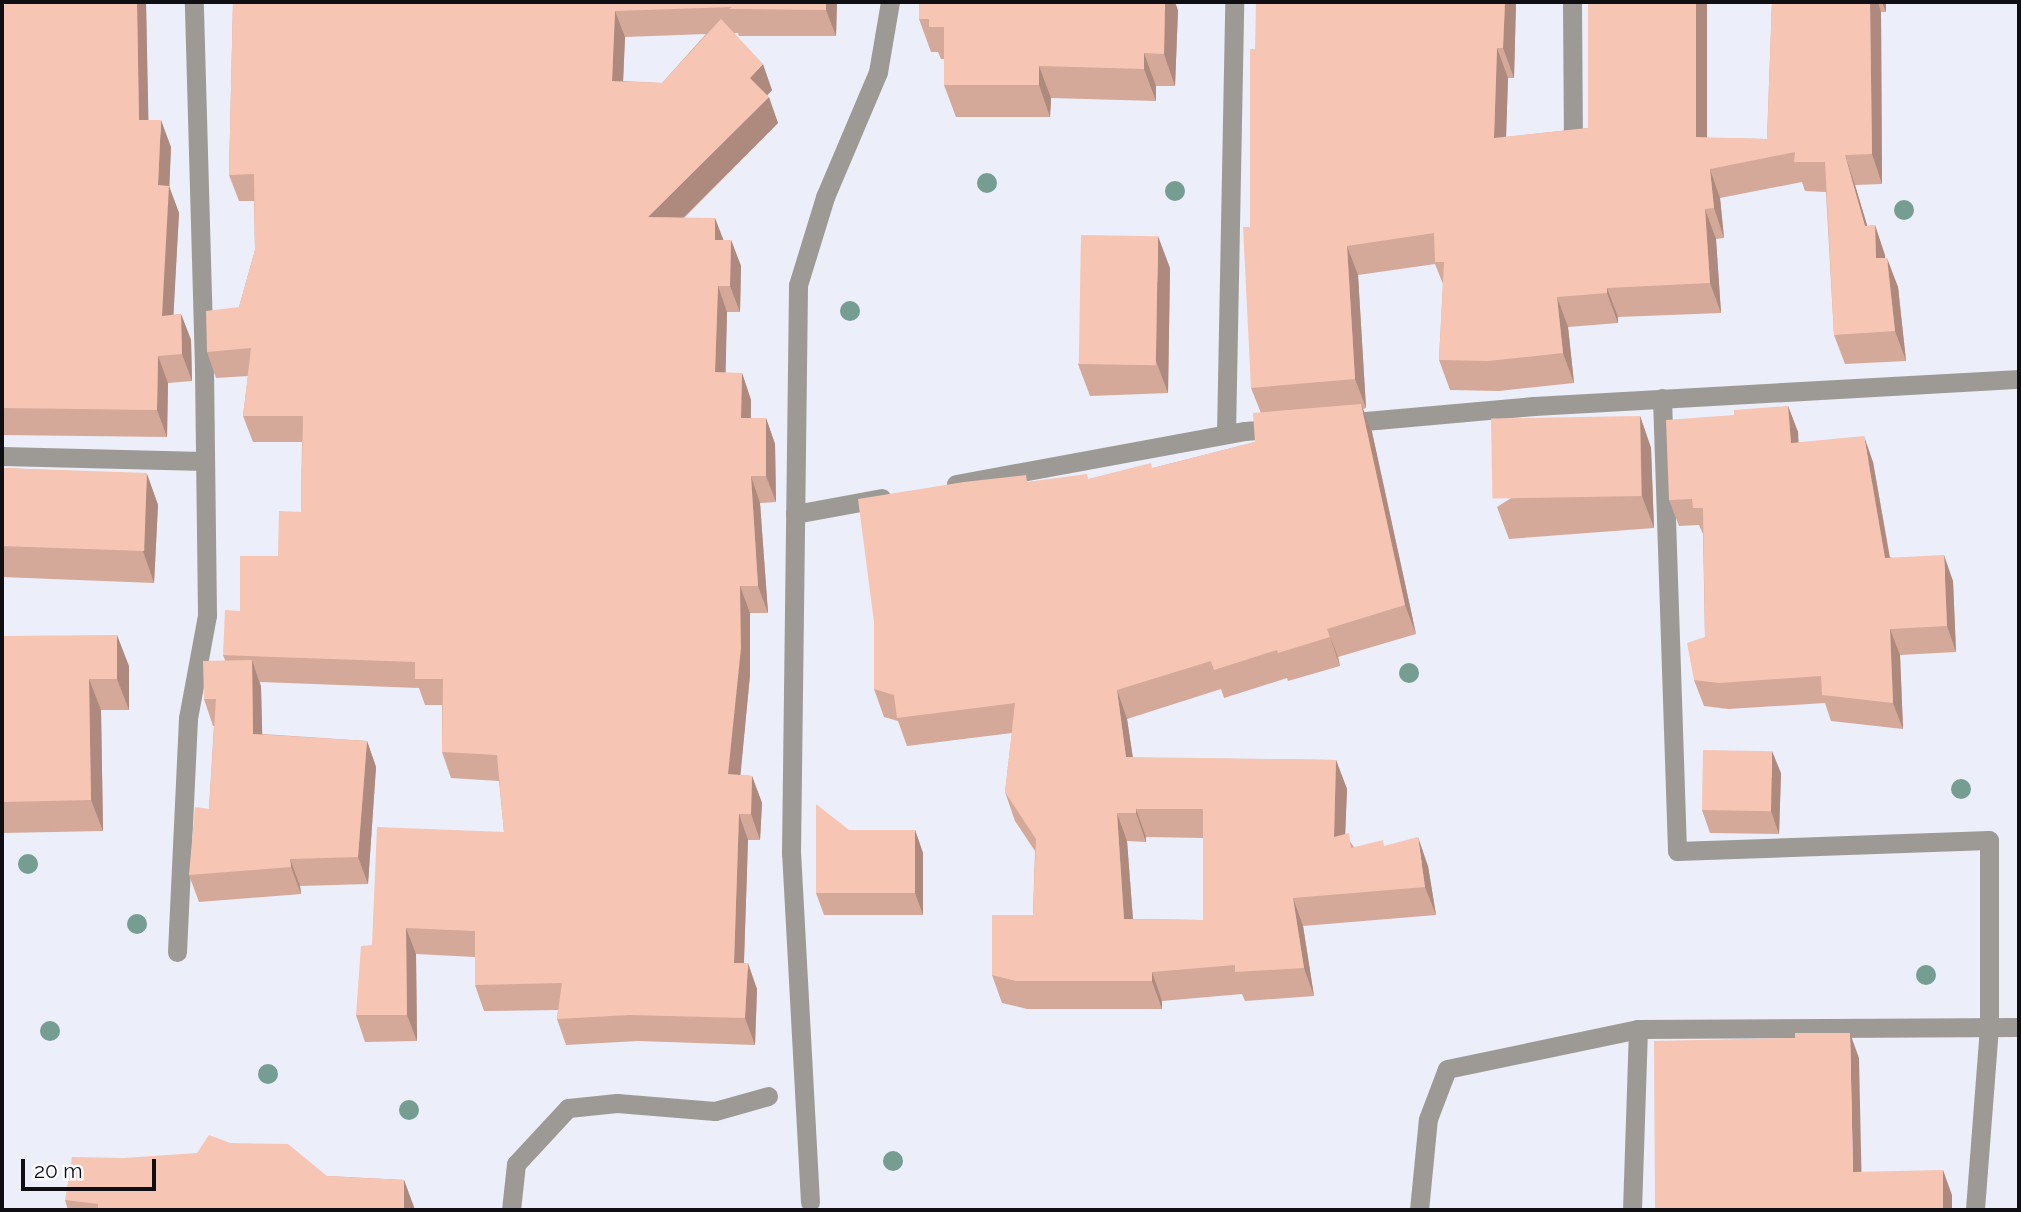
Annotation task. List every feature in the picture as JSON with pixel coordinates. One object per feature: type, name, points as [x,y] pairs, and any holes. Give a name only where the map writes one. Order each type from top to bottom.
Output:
[{"type":"street","points":[[177,952],[188,718],[207,615],[194,2]]},
{"type":"street","points":[[810,1202],[791,853],[795,751],[798,285],[825,197],[878,72],[890,2]]},
{"type":"street","points":[[1226,435],[1234,2]]},
{"type":"street","points":[[1572,2],[1573,133]]},
{"type":"street","points":[[1328,424],[1662,398],[2019,379]]},
{"type":"street","points":[[1662,398],[1677,851],[1989,840],[1989,1027],[1975,1210]]},
{"type":"street","points":[[943,487],[1226,435],[1300,426]]},
{"type":"street","points":[[2,456],[204,461]]},
{"type":"street","points":[[795,514],[902,494]]},
{"type":"street","points":[[1419,1210],[1428,1119],[1447,1069],[1639,1029],[2019,1027]]},
{"type":"street","points":[[1632,1210],[1639,1029]]},
{"type":"street","points":[[511,1210],[516,1164],[568,1108],[617,1103],[715,1111],[768,1096]]},
{"type":"building","points":[[2,2],[137,2],[139,120],[161,120],[158,185],[169,186],[162,316],[181,314],[182,354],[158,356],[157,410],[2,408]]},
{"type":"building","points":[[233,2],[826,2],[826,10],[729,9],[732,7],[615,11],[612,81],[662,83],[721,19],[763,64],[750,78],[769,97],[648,217],[715,218],[715,240],[731,240],[730,286],[718,286],[715,372],[742,373],[741,418],[766,418],[766,476],[751,476],[758,586],[740,586],[741,648],[728,774],[752,776],[751,814],[739,814],[734,963],[748,963],[745,1018],[629,1015],[557,1019],[562,983],[475,985],[475,931],[406,928],[407,1015],[356,1015],[361,946],[372,945],[377,827],[504,832],[497,755],[442,752],[443,679],[415,679],[415,662],[223,655],[225,610],[240,611],[240,556],[278,556],[279,511],[301,512],[303,416],[243,416],[251,348],[207,352],[206,311],[239,307],[255,250],[254,174],[229,175]]},
{"type":"building","points":[[919,2],[1165,2],[1164,54],[1144,53],[1144,69],[1039,66],[1039,85],[944,85],[944,27],[929,27],[929,19],[919,19]]},
{"type":"building","points":[[1256,2],[1505,2],[1503,48],[1497,48],[1494,138],[1588,128],[1588,2],[1696,2],[1696,137],[1767,139],[1772,2],[1870,2],[1872,154],[1845,155],[1865,226],[1875,225],[1876,258],[1887,258],[1895,331],[1834,335],[1825,162],[1794,162],[1795,152],[1710,169],[1714,208],[1705,209],[1710,283],[1607,288],[1607,293],[1557,297],[1563,353],[1488,361],[1439,360],[1444,262],[1435,262],[1434,233],[1347,246],[1355,379],[1251,388],[1243,227],[1250,227],[1250,49],[1255,49]]},
{"type":"building","points":[[1081,235],[1158,236],[1156,365],[1079,364]]},
{"type":"building","points":[[1361,404],[1405,605],[1327,629],[1330,637],[1278,653],[1277,650],[1214,670],[1211,661],[1117,690],[1126,757],[1336,760],[1334,837],[1349,833],[1351,848],[1383,840],[1384,846],[1418,837],[1425,887],[1293,898],[1304,968],[1235,972],[1235,965],[1152,972],[1152,981],[1016,981],[992,975],[992,915],[1033,915],[1036,839],[1005,792],[1015,703],[897,718],[894,695],[874,689],[874,622],[858,499],[1026,475],[1027,482],[1087,474],[1088,479],[1151,463],[1152,468],[1255,442],[1253,413]],"holes":[[[1136,809],[1203,809],[1203,920],[1124,919],[1117,813],[1136,813]]]},
{"type":"building","points":[[1788,406],[1791,443],[1864,436],[1885,558],[1944,555],[1947,626],[1890,629],[1893,703],[1822,695],[1821,676],[1719,683],[1694,680],[1687,643],[1705,637],[1703,508],[1693,508],[1692,499],[1669,500],[1666,420],[1734,415],[1734,410]]},
{"type":"building","points":[[1640,416],[1641,496],[1492,499],[1491,419]]},
{"type":"building","points":[[2,468],[147,473],[144,551],[2,546]]},
{"type":"building","points":[[117,635],[117,679],[89,679],[91,800],[2,802],[2,636]]},
{"type":"building","points":[[252,660],[253,734],[367,741],[358,857],[290,859],[291,867],[189,875],[195,807],[209,809],[216,699],[204,699],[203,661]]},
{"type":"building","points":[[1703,750],[1772,751],[1771,811],[1702,810]]},
{"type":"building","points":[[816,804],[849,830],[915,830],[915,893],[816,893]]},
{"type":"building","points":[[1795,1033],[1850,1033],[1853,1172],[1943,1170],[1943,1210],[1655,1210],[1654,1041],[1795,1038]]},
{"type":"building","points":[[209,1135],[230,1143],[288,1144],[327,1176],[404,1180],[404,1210],[98,1210],[98,1204],[65,1200],[72,1157],[124,1158],[197,1153]]}]
